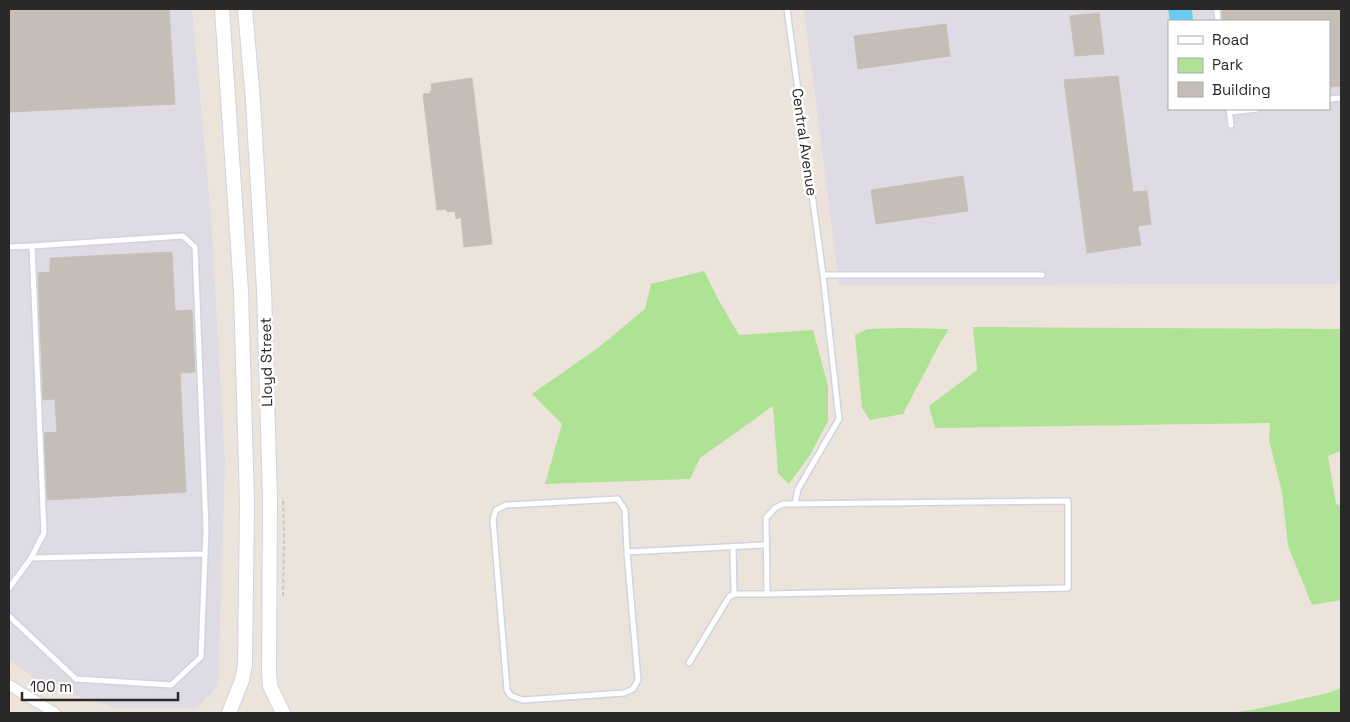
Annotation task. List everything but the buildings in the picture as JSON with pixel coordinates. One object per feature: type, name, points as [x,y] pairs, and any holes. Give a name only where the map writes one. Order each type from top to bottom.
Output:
[{"type":"main road","name":"Lloyd Street","points":[[222,9],[241,291],[247,503],[245,665],[242,680],[229,713]]},
{"type":"main road","name":"Lloyd Street","points":[[245,9],[264,289],[270,500],[269,672],[270,686],[283,713]]},
{"type":"street","points":[[9,685],[55,713]]},
{"type":"lane","name":"Central Avenue","points":[[788,9],[823,275],[839,419],[798,489],[795,504]]},
{"type":"lane","points":[[1231,125],[1229,111],[1243,110]]},
{"type":"lane","points":[[9,247],[183,236],[195,247],[206,529],[202,657],[171,685],[76,679],[9,616]]},
{"type":"lane","points":[[9,588],[31,558],[44,533],[32,246]]},
{"type":"lane","points":[[823,275],[1042,275]]},
{"type":"lane","points":[[618,499],[625,510],[627,552],[638,680],[632,689],[624,693],[523,700],[511,696],[507,690],[493,519],[496,510],[506,505],[618,499]]},
{"type":"lane","points":[[689,663],[729,597],[734,594],[767,594],[1068,588],[1068,501],[783,504],[775,508],[766,518],[767,594]]},
{"type":"lane","points":[[627,552],[766,545]]},
{"type":"lane","points":[[733,547],[734,594]]},
{"type":"lane","points":[[31,558],[205,554]]},
{"type":"shaded area","points":[[9,9],[192,9],[211,218],[225,462],[218,686],[197,708],[116,708],[47,687],[9,660]]},
{"type":"shaded area","points":[[804,9],[1341,9],[1341,284],[839,285]]},
{"type":"green space","points":[[704,271],[739,335],[813,330],[828,386],[828,421],[810,455],[789,484],[778,473],[773,406],[700,458],[690,479],[545,484],[562,424],[532,394],[599,347],[645,309],[651,284]]},
{"type":"green space","points":[[973,327],[1341,329],[1341,451],[1328,456],[1336,504],[1341,506],[1341,600],[1312,605],[1288,546],[1282,492],[1269,440],[1270,423],[935,428],[929,406],[977,370]]},
{"type":"green space","points":[[868,329],[949,329],[903,414],[870,420],[862,408],[855,335]]},
{"type":"green space","points":[[1341,688],[1341,713],[1230,713],[1257,709],[1328,693]]},
{"type":"water","points":[[1168,9],[1192,9],[1193,20],[1170,20]]}]
